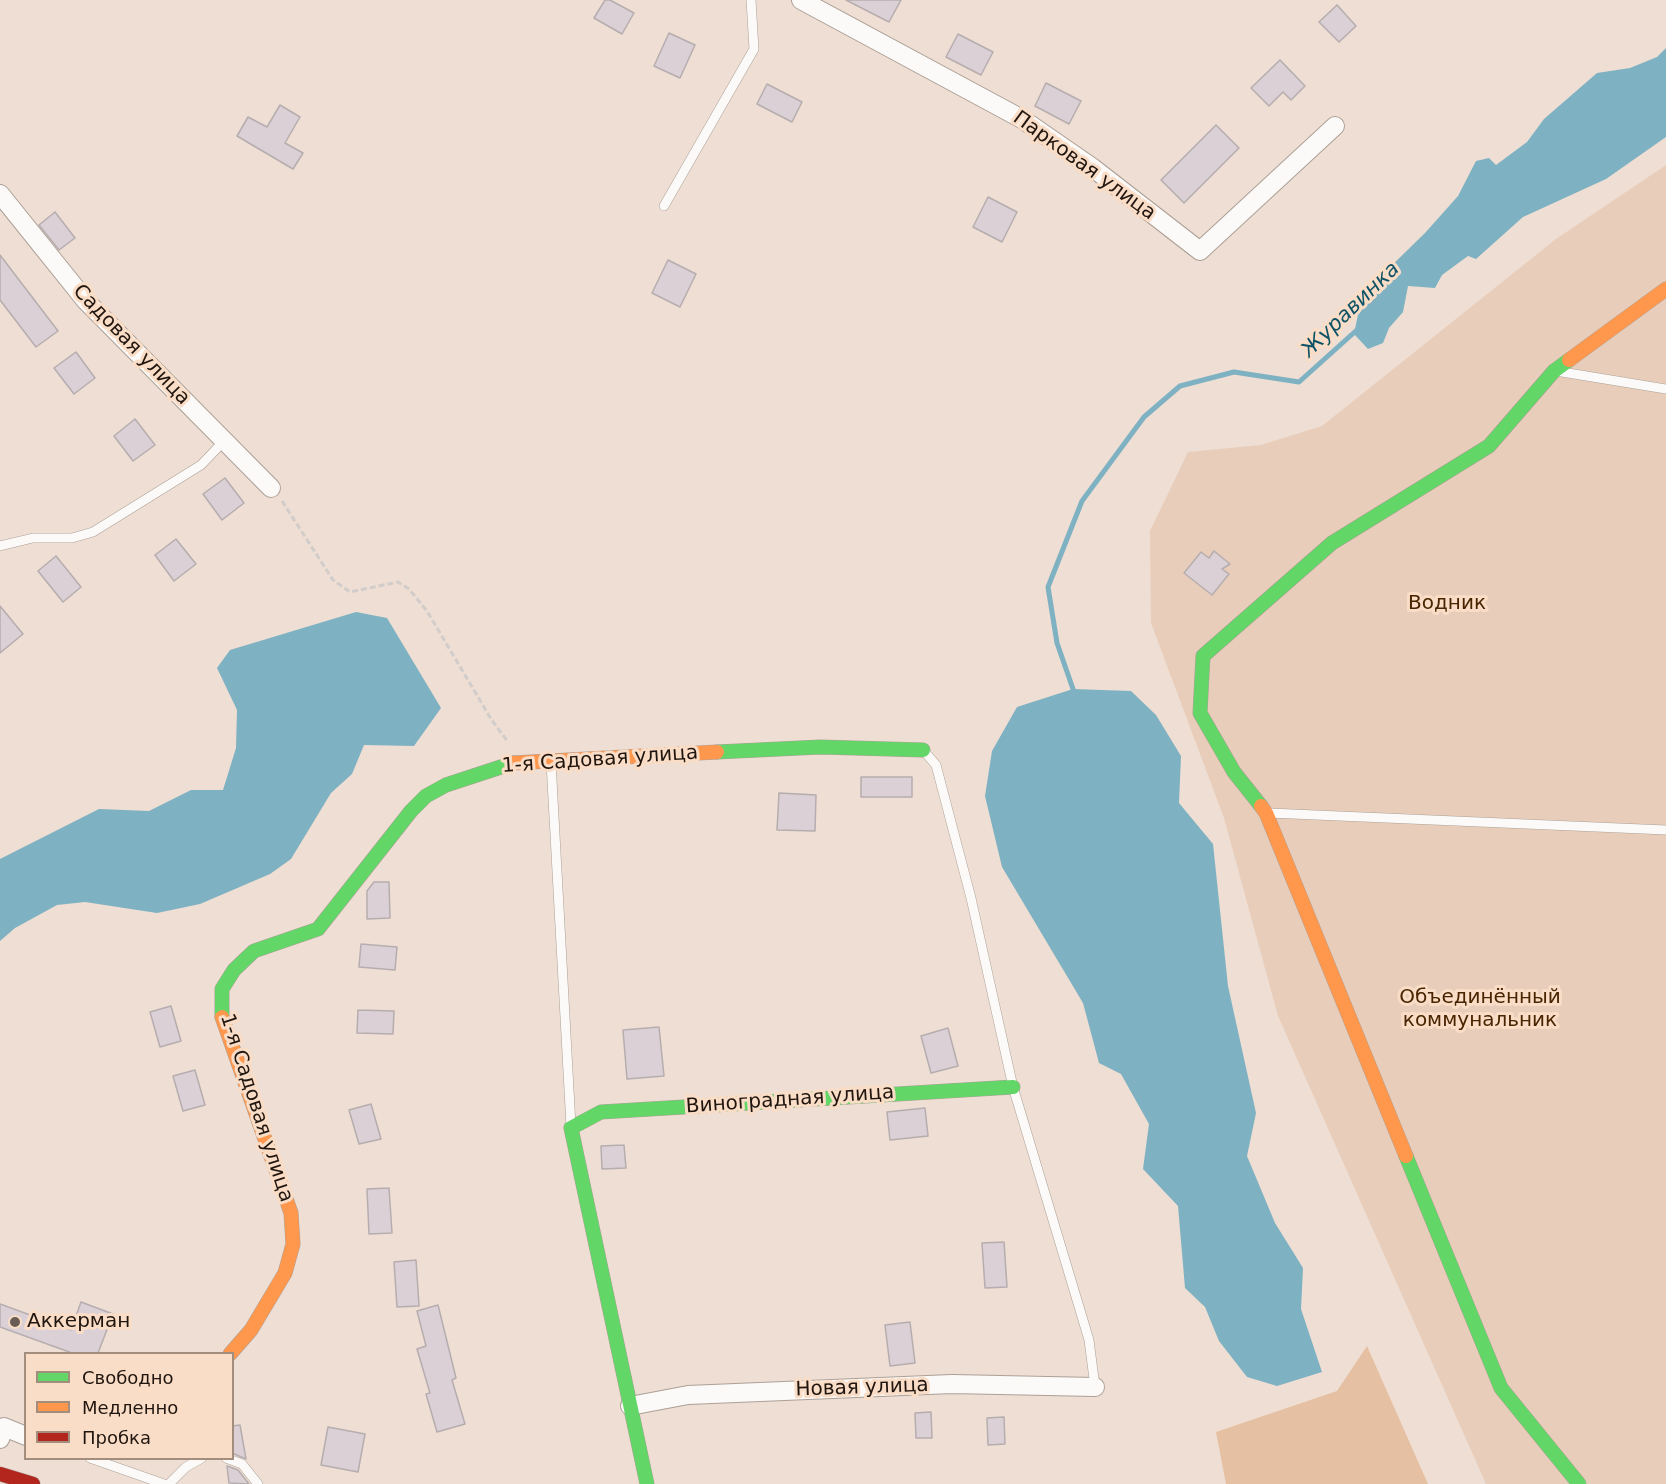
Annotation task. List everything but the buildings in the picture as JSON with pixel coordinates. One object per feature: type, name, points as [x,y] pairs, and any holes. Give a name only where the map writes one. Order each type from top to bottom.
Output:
[{"type":"main road","points":[[1579,1484],[1501,1388],[1266,813],[1234,772],[1200,713],[1203,656],[1332,543],[1489,446],[1554,371],[1666,289]]},
{"type":"main road","name":"1-я Садовая улица","points":[[231,1352],[252,1330],[285,1274],[293,1244],[291,1213],[222,1016],[222,989],[234,970],[254,951],[318,929],[411,811],[426,796],[446,785],[501,765],[522,761],[820,747],[923,750]]},
{"type":"main road","name":"Виноградная улица","points":[[571,1128],[601,1112],[1012,1087]]},
{"type":"main road","points":[[571,1128],[647,1484]]},
{"type":"main road","points":[[0,1474],[33,1484]]},
{"type":"street","name":"Парковая улица","points":[[801,0],[1022,119],[1093,168],[1200,251],[1335,126]]},
{"type":"street","name":"Садовая улица","points":[[0,194],[86,301],[271,488]]},
{"type":"street","name":"Новая улица","points":[[630,1406],[688,1395],[952,1384],[1095,1387]]},
{"type":"street","points":[[1,1430],[24,1436]]},
{"type":"lane","points":[[664,206],[754,49],[752,0]]},
{"type":"lane","points":[[1554,371],[1666,389]]},
{"type":"lane","points":[[0,546],[33,538],[72,538],[93,532],[201,465],[225,441]]},
{"type":"lane","points":[[923,750],[936,765],[971,898],[1012,1087],[1089,1340],[1095,1387]]},
{"type":"lane","points":[[551,760],[571,1128]]},
{"type":"lane","points":[[1266,813],[1666,830]]},
{"type":"lane","points":[[96,1460],[164,1484]]},
{"type":"lane","points":[[169,1484],[186,1467],[198,1460]]},
{"type":"lane","points":[[231,1460],[242,1464],[258,1484]]},
{"type":"path","points":[[271,488],[290,512],[333,580],[350,592],[398,582],[409,589],[427,611],[491,719],[522,761]]},
{"type":"green space","points":[[1666,165],[1666,1484],[1486,1484],[1278,1016],[1224,818],[1151,623],[1150,531],[1188,452],[1261,445],[1322,426],[1556,239]]},
{"type":"shaded area","points":[[1367,1346],[1428,1484],[1226,1484],[1216,1432],[1337,1391]]},
{"type":"water","points":[[1666,48],[1666,137],[1606,179],[1523,217],[1476,259],[1468,256],[1442,275],[1435,288],[1408,286],[1403,312],[1389,328],[1383,343],[1368,349],[1354,334],[1361,300],[1458,196],[1476,161],[1489,158],[1496,165],[1527,142],[1544,119],[1597,73],[1630,68],[1657,57]]},
{"type":"water","points":[[356,612],[387,618],[441,708],[414,746],[364,745],[352,774],[331,793],[291,859],[270,874],[200,904],[157,913],[85,902],[57,905],[15,928],[0,941],[0,859],[99,809],[149,811],[191,790],[223,790],[236,748],[237,710],[217,668],[230,650]]},
{"type":"water","points":[[1073,689],[1131,691],[1156,715],[1181,756],[1179,803],[1213,844],[1228,986],[1256,1113],[1247,1156],[1275,1223],[1303,1268],[1301,1309],[1322,1372],[1277,1386],[1247,1377],[1219,1341],[1205,1307],[1185,1288],[1178,1206],[1143,1169],[1149,1124],[1121,1074],[1099,1063],[1083,1003],[1002,867],[985,796],[992,751],[1017,707]]},
{"type":"waterway","name":"Журавинка","points":[[1073,689],[1057,643],[1048,587],[1082,501],[1144,417],[1180,386],[1234,372],[1299,382],[1358,329]]},
{"type":"traffic: fast","points":[[1261,806],[1234,772],[1200,713],[1203,656],[1332,543],[1489,446],[1554,371],[1569,360]]},
{"type":"traffic: fast","points":[[717,752],[820,747],[923,750]]},
{"type":"traffic: fast","points":[[222,1017],[222,989],[234,970],[254,951],[318,929],[411,811],[426,796],[446,785],[513,763]]},
{"type":"traffic: fast","points":[[647,1484],[571,1128],[601,1112],[1013,1087]]},
{"type":"traffic: fast","points":[[1406,1156],[1501,1388],[1579,1484]]},
{"type":"traffic: slow","points":[[1569,360],[1666,289]]},
{"type":"traffic: slow","points":[[513,763],[717,752]]},
{"type":"traffic: slow","points":[[1261,806],[1266,813],[1406,1156]]},
{"type":"traffic: slow","points":[[222,1017],[291,1213],[293,1244],[285,1273],[251,1330],[232,1352]]},
{"type":"traffic: jam","points":[[0,1474],[33,1484]]},
{"type":"place","name":"Аккерман","points":[[15,1322]]},
{"type":"park label","name":"Водник","points":[[1447,604]]},
{"type":"park label","name":"Объединённый коммунальник","points":[[1480,1010]]}]
